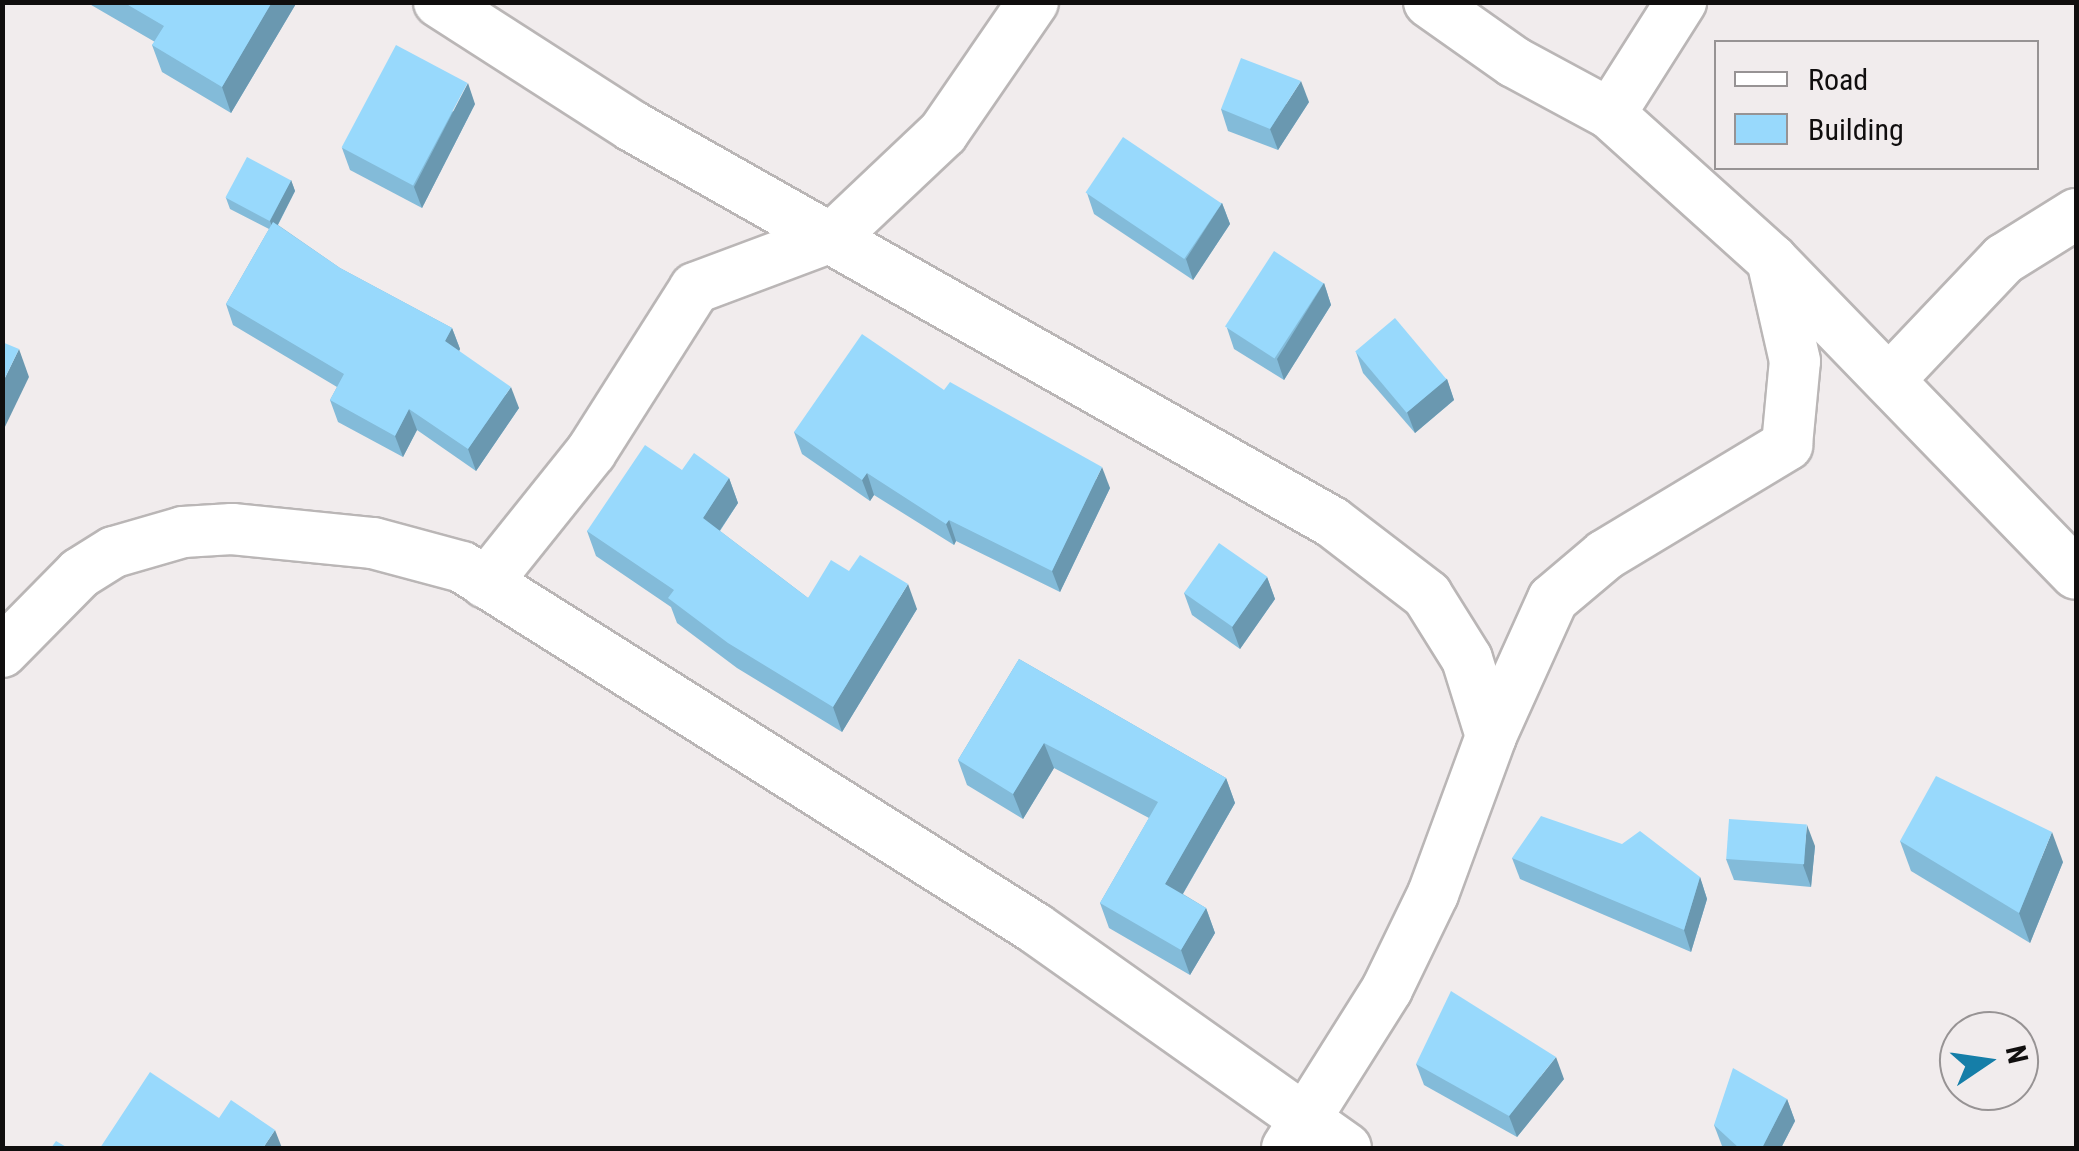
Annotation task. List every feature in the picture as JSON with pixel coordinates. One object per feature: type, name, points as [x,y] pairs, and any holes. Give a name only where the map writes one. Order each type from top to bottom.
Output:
[{"type":"street","points":[[440,2],[632,126],[834,236],[1332,522],[1427,595],[1467,659],[1491,736]]},
{"type":"street","points":[[486,583],[591,452],[695,288],[834,236],[943,133],[1033,2]]},
{"type":"street","points":[[1429,2],[1514,62],[1610,114],[1772,260],[2076,574]]},
{"type":"street","points":[[1610,114],[1681,2]]},
{"type":"street","points":[[1889,380],[2004,259],[2076,214]]},
{"type":"street","points":[[1295,1132],[1387,989],[1459,830],[1491,736],[1553,599],[1605,555],[1786,445],[1794,361],[1772,260]]},
{"type":"street","points":[[2,652],[80,572],[114,552],[183,532],[232,530],[373,543],[462,567],[1035,928],[1295,1132],[1346,1148]]},
{"type":"building","points":[[123,2],[272,2],[222,87],[152,45],[164,26]]},
{"type":"building","points":[[396,45],[468,83],[413,185],[342,147]]},
{"type":"building","points":[[1241,58],[1301,81],[1270,129],[1221,109]]},
{"type":"building","points":[[1123,137],[1222,204],[1184,259],[1086,193]]},
{"type":"building","points":[[247,157],[291,180],[270,221],[225,198]]},
{"type":"building","points":[[273,222],[340,268],[452,328],[445,341],[511,387],[468,449],[409,409],[395,436],[330,400],[344,374],[226,304]]},
{"type":"building","points":[[1274,251],[1323,283],[1274,359],[1225,326]]},
{"type":"building","points":[[1395,318],[1446,379],[1407,413],[1355,351]]},
{"type":"building","points":[[862,334],[944,390],[950,382],[1102,467],[1052,571],[949,520],[946,524],[867,473],[862,480],[794,432]]},
{"type":"building","points":[[2,342],[19,349],[2,384]]},
{"type":"building","points":[[645,445],[682,470],[694,453],[729,478],[703,518],[808,598],[831,560],[849,571],[860,555],[908,584],[833,707],[728,643],[668,598],[674,590],[587,531]]},
{"type":"building","points":[[1219,543],[1267,577],[1232,627],[1184,593]]},
{"type":"building","points":[[1019,659],[1226,778],[1165,884],[1206,908],[1181,950],[1100,903],[1158,802],[1044,743],[1013,794],[958,760]]},
{"type":"building","points":[[1936,776],[2052,832],[2019,913],[1900,841]]},
{"type":"building","points":[[1541,816],[1622,844],[1640,831],[1700,877],[1684,930],[1512,858]]},
{"type":"building","points":[[1729,819],[1807,824],[1804,864],[1726,859]]},
{"type":"building","points":[[1451,991],[1556,1057],[1509,1116],[1416,1064]]},
{"type":"building","points":[[1733,1068],[1787,1099],[1762,1148],[1739,1148],[1714,1125]]},
{"type":"building","points":[[150,1072],[219,1118],[231,1100],[275,1130],[263,1148],[100,1148]]}]
